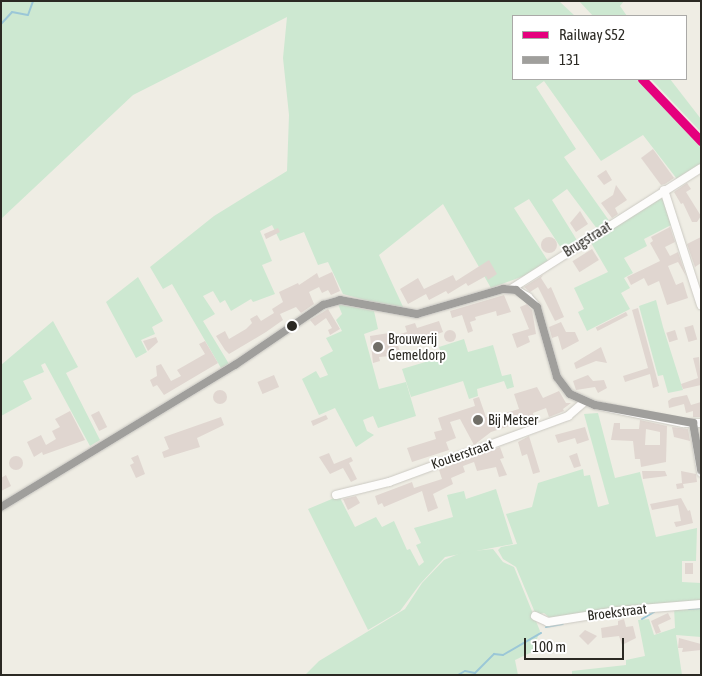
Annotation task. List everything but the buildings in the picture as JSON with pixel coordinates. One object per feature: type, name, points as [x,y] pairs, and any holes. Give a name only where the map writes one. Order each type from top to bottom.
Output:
[{"type":"street","name":"Brugstraat","points":[[1,507],[235,365],[328,302],[358,300],[390,311],[416,314],[511,289],[701,168]]},
{"type":"street","points":[[664,190],[701,305]]},
{"type":"street","points":[[511,289],[523,293],[536,307],[560,384],[584,402],[697,423],[701,472]]},
{"type":"street","name":"Kouterstraat","points":[[336,495],[389,482],[568,416],[584,402]]},
{"type":"street","name":"Broekstraat","points":[[535,616],[548,622],[609,612],[701,604]]},
{"type":"green space","points":[[1,1],[559,1],[574,15],[512,15],[512,80],[640,80],[701,146],[701,164],[677,179],[643,135],[601,161],[544,81],[536,87],[576,149],[564,157],[610,222],[598,230],[567,189],[552,200],[578,242],[563,251],[529,199],[514,208],[548,261],[524,276],[491,288],[443,204],[379,255],[405,311],[343,294],[328,262],[318,265],[304,232],[280,241],[272,225],[260,231],[272,261],[262,265],[275,294],[253,302],[251,299],[231,311],[225,300],[220,303],[213,291],[203,296],[215,314],[203,321],[229,364],[221,368],[172,284],[163,289],[150,267],[214,216],[287,171],[289,115],[283,58],[287,17],[133,95],[1,219]]},
{"type":"green space","points":[[579,1],[624,1],[620,6],[626,15],[592,15]]},
{"type":"green space","points":[[652,80],[671,80],[701,119],[701,132]]},
{"type":"green space","points":[[659,197],[667,202],[673,224],[644,239],[647,246],[624,258],[633,273],[624,278],[630,288],[621,293],[630,309],[587,331],[578,312],[584,309],[574,288],[608,272],[590,241]]},
{"type":"green space","points":[[138,277],[163,321],[152,327],[155,334],[141,340],[147,352],[136,358],[106,302]]},
{"type":"green space","points":[[656,300],[683,390],[668,393],[663,375],[658,376],[639,306]]},
{"type":"green space","points":[[338,304],[374,311],[378,329],[364,334],[379,389],[406,382],[416,416],[378,428],[373,416],[363,420],[367,431],[374,435],[356,447],[335,408],[319,415],[302,379],[316,371],[320,378],[328,375],[320,358],[333,351],[326,338],[342,331],[336,320],[342,314]]},
{"type":"green space","points":[[53,321],[78,367],[66,373],[100,440],[90,446],[45,363],[41,365],[44,372],[23,381],[32,399],[1,416],[1,365]]},
{"type":"green space","points":[[464,339],[468,352],[493,345],[502,376],[511,374],[514,387],[507,389],[504,381],[477,389],[478,396],[469,399],[463,381],[411,397],[402,369],[442,357],[439,347]]},
{"type":"green space","points":[[598,413],[615,478],[640,472],[656,537],[697,528],[696,561],[682,561],[682,582],[701,583],[701,601],[550,618],[544,613],[536,615],[516,567],[503,559],[498,550],[501,547],[517,544],[506,514],[532,507],[538,483],[583,469],[584,476],[590,475],[598,507],[609,504],[584,414]]},
{"type":"green space","points":[[496,489],[513,544],[445,557],[420,584],[400,611],[368,630],[308,509],[339,496],[355,527],[376,517],[382,527],[394,521],[407,550],[410,549],[419,566],[424,562],[416,545],[421,543],[414,528],[453,517],[447,495],[464,491],[466,499]]},
{"type":"green space","points":[[493,549],[503,562],[514,567],[540,631],[532,652],[515,660],[518,675],[305,675],[319,661],[405,609],[422,583],[444,560],[463,552]]},
{"type":"green space","points":[[701,605],[701,637],[676,635],[682,675],[572,675],[572,671],[626,665],[626,660],[645,656],[638,620],[649,619],[654,635],[675,628],[674,607]]},
{"type":"waterway","points":[[1,24],[12,12],[28,15],[33,1]]},
{"type":"waterway","points":[[689,609],[701,608]]},
{"type":"waterway","points":[[642,619],[654,612]]},
{"type":"waterway","points":[[615,615],[625,614]]},
{"type":"waterway","points":[[546,627],[563,624]]},
{"type":"waterway","points":[[458,675],[465,671],[475,673],[494,654],[503,655],[541,633]]},
{"type":"rail line","name":"S52","points":[[643,80],[701,141]]},
{"type":"transit line","name":"131","points":[[1,507],[235,365],[323,305],[340,300],[417,314],[503,289],[516,290],[537,307],[557,377],[570,394],[595,405],[693,423]]},
{"type":"transit line","name":"131","points":[[693,423],[701,470]]},
{"type":"place","name":"Brouwerij Gemeldorp","points":[[378,347]]},
{"type":"place","name":"Bij Metser","points":[[478,420]]}]
